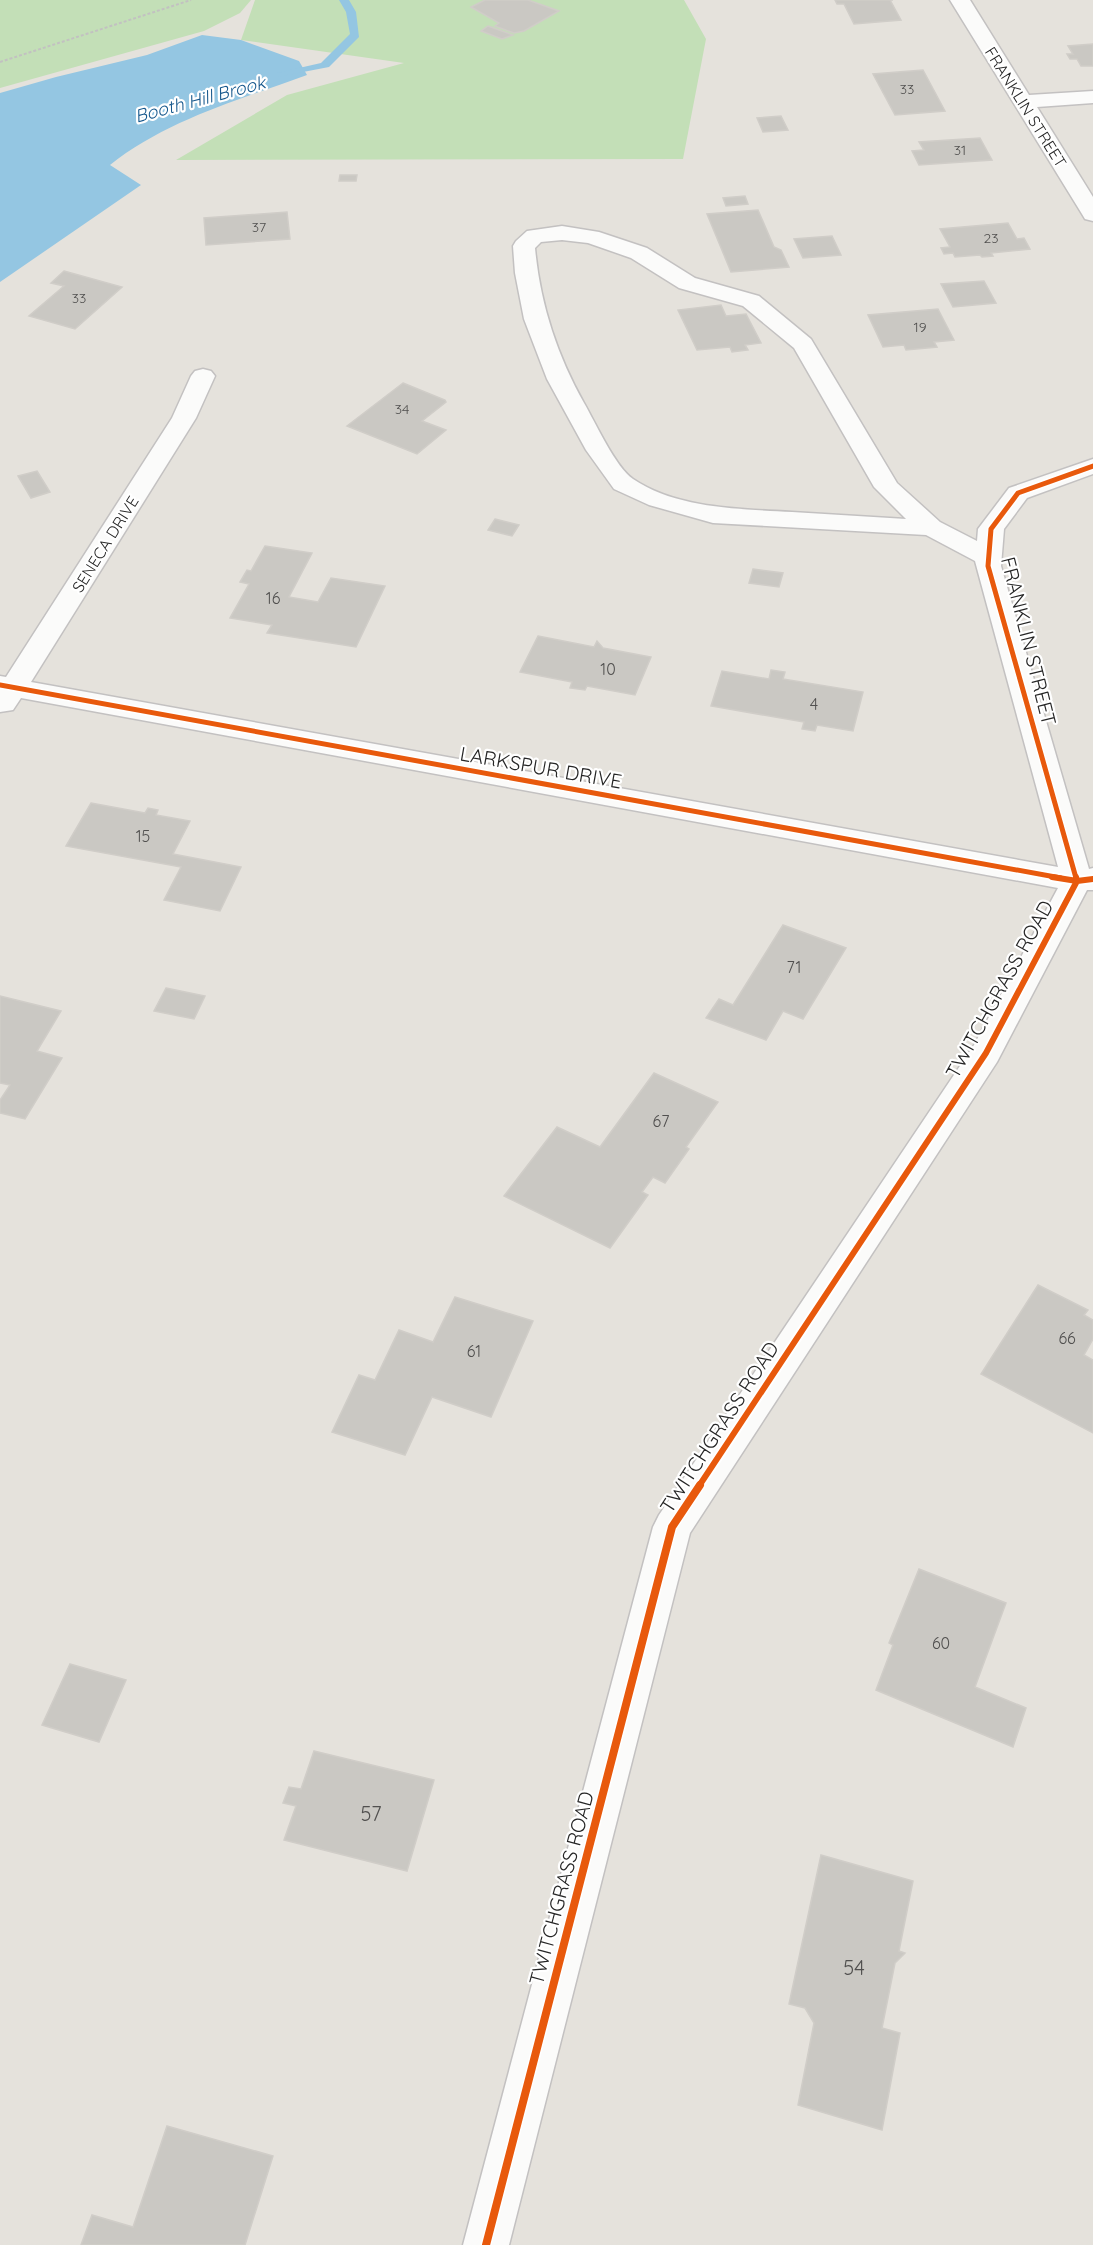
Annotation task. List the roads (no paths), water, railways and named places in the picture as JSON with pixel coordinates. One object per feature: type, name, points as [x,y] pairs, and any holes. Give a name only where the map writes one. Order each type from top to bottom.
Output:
[{"type":"street","name":"FRANKLIN STREET","points":[[960,0],[1093,213]]},
{"type":"street","points":[[1023,102],[1093,97]]},
{"type":"street","points":[[931,528],[713,515],[658,500],[623,484],[598,450],[559,379],[536,320],[526,273],[524,246],[535,236],[562,233],[591,237],[639,253],[687,283],[751,302],[803,344],[887,487],[931,528],[989,558]]},
{"type":"street","name":"SENECA DRIVE","points":[[5,693],[184,418],[203,376]]},
{"type":"street","name":"FRANKLIN STREET","points":[[1085,880],[988,566],[991,529],[1018,493],[1093,466]]},
{"type":"street","name":"LARKSPUR DRIVE","points":[[5,693],[1085,880]]},
{"type":"street","name":"TWITCHGRASS ROAD","points":[[486,2245],[672,1527],[986,1053],[1085,880]]},
{"type":"water","points":[[202,35],[241,40],[299,61],[307,75],[204,112],[155,135],[132,149],[110,165],[141,185],[0,282],[0,93],[147,55]]},
{"type":"waterway","name":"Booth Hill Brook","points":[[281,75],[325,65],[355,35],[351,12],[344,0]]}]
